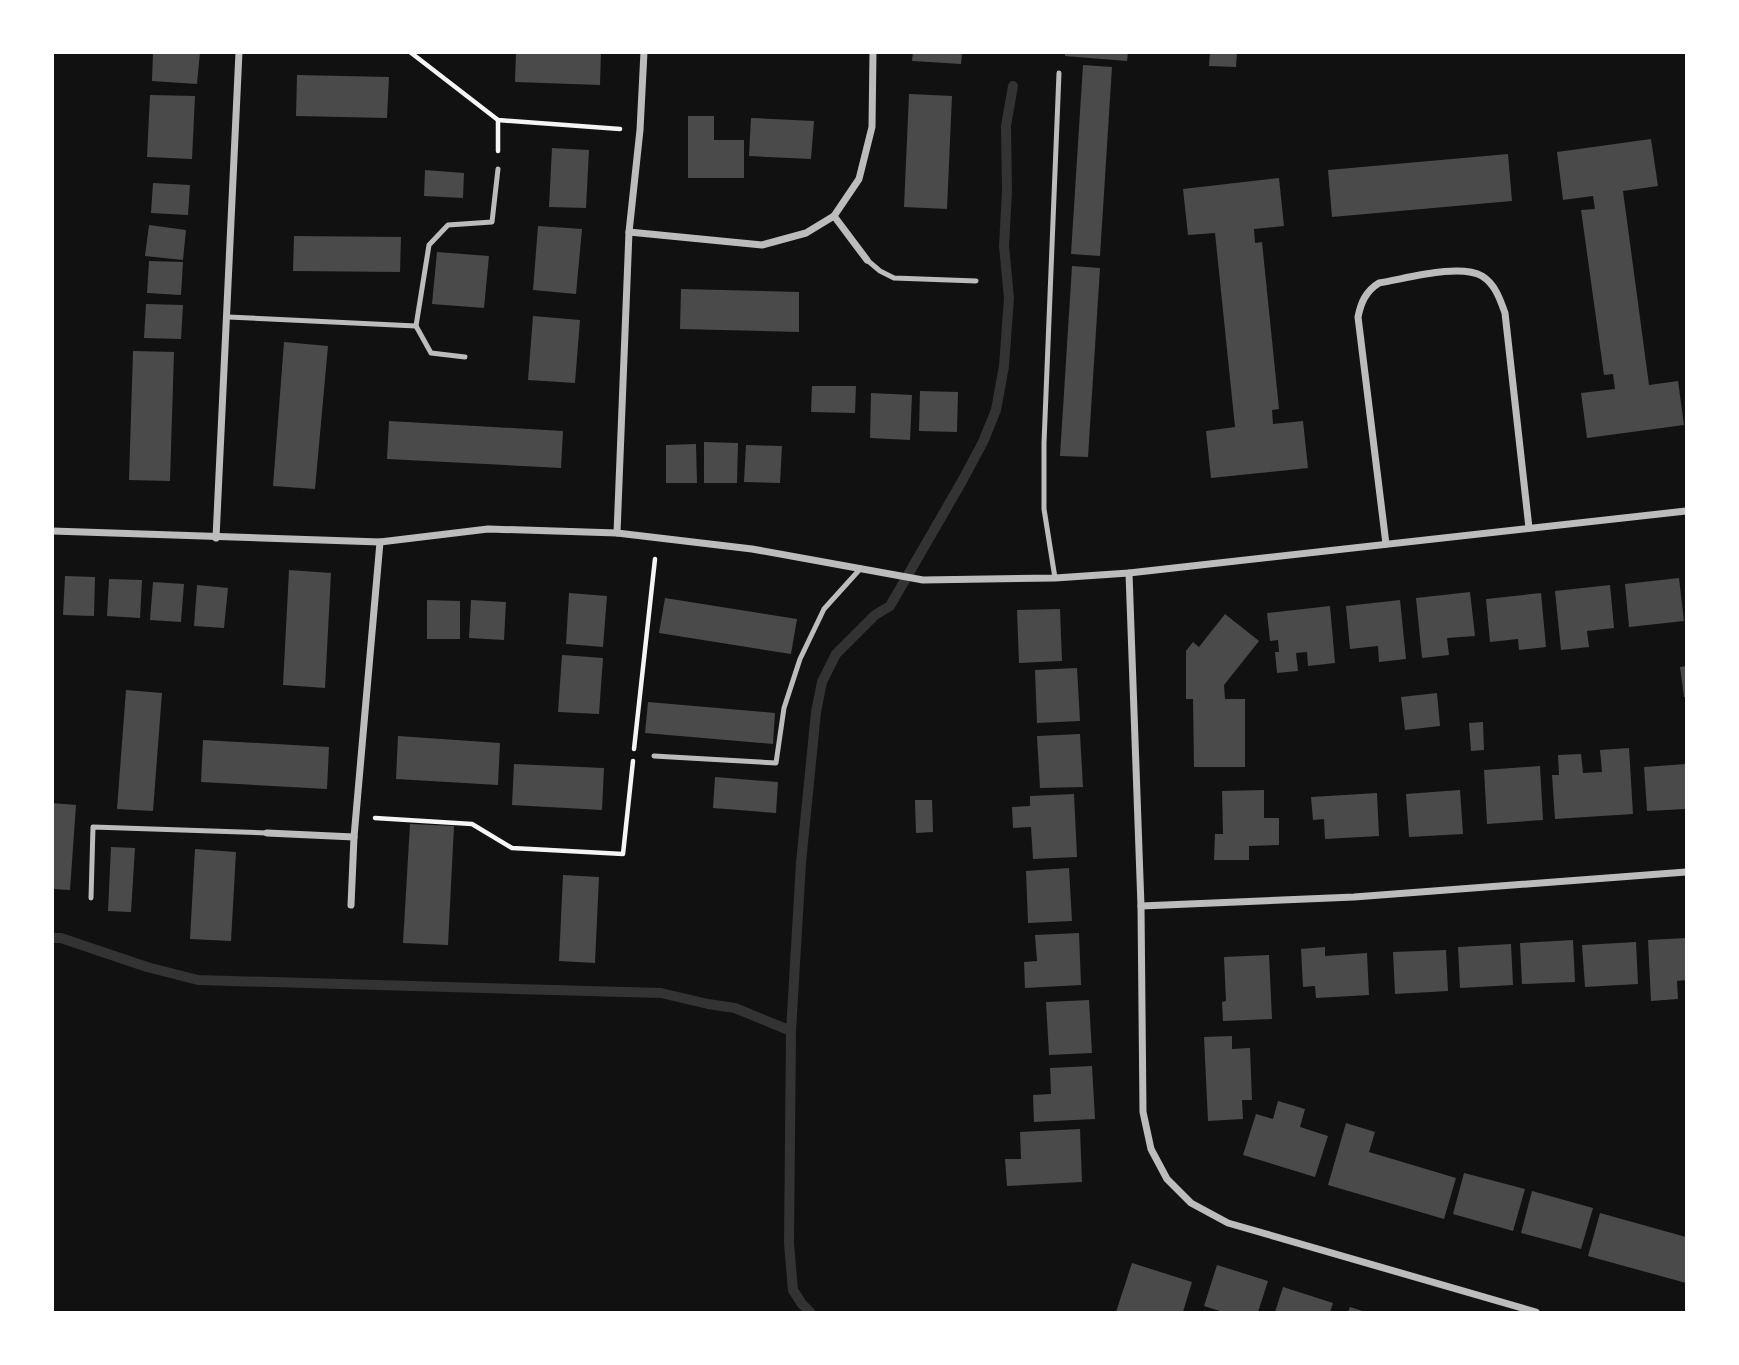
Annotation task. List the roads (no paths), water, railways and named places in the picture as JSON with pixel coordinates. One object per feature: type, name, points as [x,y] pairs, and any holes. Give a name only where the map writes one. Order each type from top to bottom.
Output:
[{"type":"street","points":[[216,538],[239,52]]},
{"type":"street","points":[[617,533],[629,232],[640,130],[644,52]]},
{"type":"street","points":[[629,232],[762,245],[806,233],[834,216],[859,179],[872,127],[873,52]]},
{"type":"street","points":[[834,216],[867,260]]},
{"type":"street","points":[[1386,544],[1358,317],[1360,306],[1372,288],[1379,283],[1451,271],[1483,276],[1499,296],[1505,313],[1529,528]]},
{"type":"street","points":[[52,531],[380,542],[488,529],[617,533],[752,549],[923,580],[1055,578],[1129,573],[1686,511]]},
{"type":"street","points":[[351,905],[354,836],[380,542]]},
{"type":"street","points":[[1129,573],[1141,906],[1143,1112],[1151,1149],[1167,1179],[1191,1203],[1228,1223],[1536,1312]]},
{"type":"street","points":[[267,833],[354,836]]},
{"type":"street","points":[[1141,906],[1354,897],[1686,872]]},
{"type":"lane","points":[[1055,578],[1044,509],[1044,443],[1059,74]]},
{"type":"lane","points":[[465,357],[431,353],[416,326],[429,244],[448,225],[492,222],[498,169]]},
{"type":"lane","points":[[867,260],[894,278],[976,281]]},
{"type":"lane","points":[[228,317],[416,326]]},
{"type":"lane","points":[[654,756],[776,763],[784,708],[800,659],[824,610],[862,568]]},
{"type":"lane","points":[[91,898],[93,827],[267,833]]},
{"type":"waterway","points":[[810,1312],[793,1290],[789,1243],[791,1031],[801,863],[816,712],[822,682],[836,654],[875,615],[890,606],[961,483],[983,442],[996,410],[1004,366],[1009,298],[1004,246],[1006,126],[1013,86]]},
{"type":"waterway","points":[[52,938],[61,938],[147,967],[198,980],[661,993],[735,1008],[791,1031]]}]
